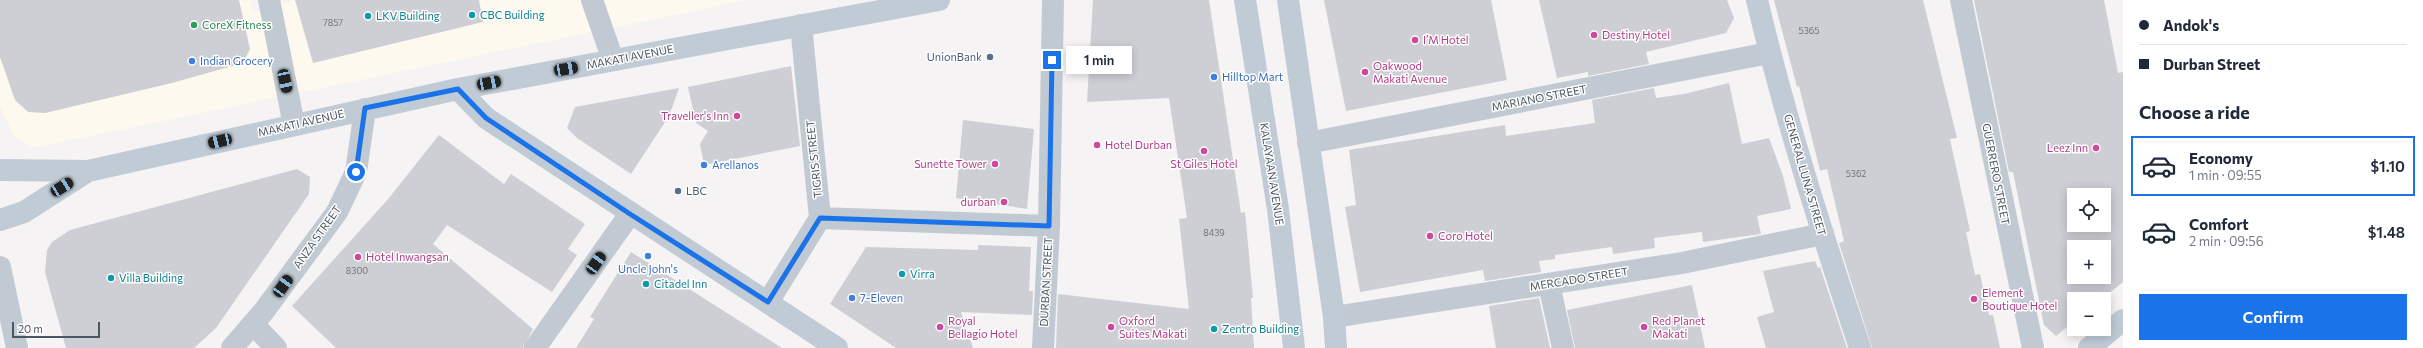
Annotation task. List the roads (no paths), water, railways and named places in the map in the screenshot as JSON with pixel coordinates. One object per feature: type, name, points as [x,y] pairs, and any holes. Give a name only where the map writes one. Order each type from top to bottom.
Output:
[{"type":"main road","name":"MAKATI AVENUE","points":[[0,170],[88,171],[365,108],[458,89],[801,25],[883,5],[939,0]]},
{"type":"main road","name":"KALAYAAN AVENUE","points":[[1245,0],[1278,209],[1294,348]]},
{"type":"main road","points":[[1288,0],[1334,317],[1336,348]]},
{"type":"main road","name":"GENERAL LUNA STREET","points":[[1757,0],[1769,53],[1823,234],[1860,348]]},
{"type":"main road","points":[[458,89],[486,118],[630,214],[768,302],[814,342],[837,348]]},
{"type":"main road","name":"MAKATI AVENUE","points":[[0,220],[24,212],[88,171]]},
{"type":"main road","points":[[2089,348],[2123,320]]},
{"type":"street","points":[[269,0],[294,125]]},
{"type":"street","points":[[592,0],[613,60]]},
{"type":"street","name":"DURBAN STREET","points":[[1043,348],[1049,226],[1053,0]]},
{"type":"street","name":"GUERRERO STREET","points":[[1961,0],[2033,348]]},
{"type":"street","name":"TIGRIS STREET","points":[[801,25],[820,218]]},
{"type":"street","name":"MARIANO STREET","points":[[1308,143],[1769,53]]},
{"type":"street","name":"ANZA STREET","points":[[232,348],[253,324],[337,212],[356,172],[365,108]]},
{"type":"street","points":[[536,348],[630,214]]},
{"type":"street","points":[[768,302],[820,218],[1049,226]]},
{"type":"street","name":"MERCADO STREET","points":[[1334,317],[1682,263],[1823,234]]},
{"type":"street","points":[[0,267],[18,348]]},
{"type":"street","points":[[1549,284],[1563,348]]},
{"type":"street","points":[[253,324],[276,348]]},
{"type":"place","name":"CBC Building","points":[[472,15]]},
{"type":"place","name":"LKV Building","points":[[368,16]]},
{"type":"place","name":"CoreX Fitness","points":[[194,25]]},
{"type":"place","name":"Destiny Hotel","points":[[1594,35]]},
{"type":"place","name":"I’M Hotel","points":[[1415,40]]},
{"type":"place","name":"UnionBank","points":[[990,57]]},
{"type":"place","name":"Indian Grocery","points":[[192,61]]},
{"type":"place","name":"Oakwood Makati Avenue","points":[[1365,72]]},
{"type":"place","name":"Hilltop Mart","points":[[1214,77]]},
{"type":"place","name":"Traveller's Inn","points":[[737,116]]},
{"type":"place","name":"Hotel Durban","points":[[1097,145]]},
{"type":"place","name":"Leez Inn","points":[[2096,148]]},
{"type":"place","name":"St Giles Hotel","points":[[1204,151]]},
{"type":"place","name":"Sunette Tower","points":[[995,164]]},
{"type":"place","name":"Arellanos","points":[[704,165]]},
{"type":"place","name":"LBC","points":[[678,191]]},
{"type":"place","name":"durban","points":[[1004,202]]},
{"type":"place","name":"Coro Hotel","points":[[1430,236]]},
{"type":"place","name":"Uncle John's","points":[[648,256]]},
{"type":"place","name":"Hotel Inwangsan","points":[[358,257]]},
{"type":"place","name":"Virra","points":[[902,274]]},
{"type":"place","name":"Villa Building","points":[[111,278]]},
{"type":"place","name":"Citadel Inn","points":[[646,284]]},
{"type":"place","name":"7-Eleven","points":[[852,298]]},
{"type":"place","name":"Element Boutique Hotel","points":[[1974,299]]},
{"type":"place","name":"Royal Bellagio Hotel","points":[[940,327]]},
{"type":"place","name":"Oxford Suites Makati","points":[[1111,327]]},
{"type":"place","name":"Red Planet Makati","points":[[1644,327]]},
{"type":"place","name":"Zentro Building","points":[[1214,329]]}]
